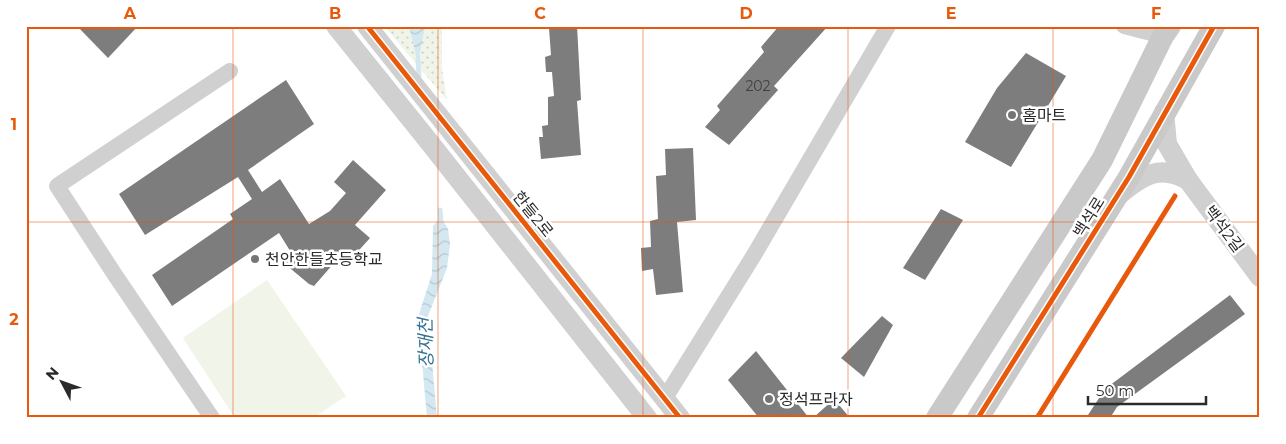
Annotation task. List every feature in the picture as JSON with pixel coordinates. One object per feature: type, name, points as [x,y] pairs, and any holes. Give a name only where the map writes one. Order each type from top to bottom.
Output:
[{"type":"main road","name":"백석로","points":[[978,418],[1115,198],[1214,26]]},
{"type":"main road","name":"백석로","points":[[937,418],[1102,160],[1166,31]]},
{"type":"street","points":[[336,26],[648,418]]},
{"type":"street","name":"한들2로","points":[[367,26],[680,418]]},
{"type":"street","points":[[665,398],[754,255],[888,26]]},
{"type":"street","points":[[1124,26],[1166,31]]},
{"type":"street","points":[[212,418],[57,186],[230,71]]},
{"type":"street","name":"백석2길","points":[[1164,112],[1167,144],[1188,180],[1260,277]]},
{"type":"street","points":[[1115,198],[1137,180],[1154,173],[1177,174],[1188,180]]},
{"type":"shaded area","points":[[384,26],[442,26],[442,69],[447,100]]},
{"type":"shaded area","points":[[267,280],[346,396],[313,418],[235,418],[183,338]]},
{"type":"water","points":[[409,26],[425,26],[418,64]]},
{"type":"water","points":[[441,217],[448,229],[450,244],[447,268],[428,316],[437,418],[427,418],[418,317],[432,274],[433,226]]},
{"type":"building","points":[[77,26],[138,26],[108,58]]},
{"type":"building","points":[[577,26],[581,100],[577,101],[581,155],[541,159],[539,137],[543,137],[542,126],[548,125],[548,97],[554,96],[552,72],[546,72],[545,57],[551,55],[549,28]]},
{"type":"building","points":[[779,26],[828,26],[774,86],[778,90],[729,145],[705,127],[720,110],[717,106],[764,52],[761,47]]},
{"type":"building","name":"홈마트","points":[[1026,53],[1066,76],[1011,167],[965,142],[997,88]]},
{"type":"building","points":[[286,80],[314,124],[248,170],[262,192],[280,179],[309,224],[330,211],[346,193],[334,182],[353,160],[386,190],[355,225],[370,238],[352,258],[341,255],[314,286],[285,264],[292,254],[279,233],[172,306],[152,275],[233,219],[230,214],[252,199],[238,177],[145,235],[119,194]]},
{"type":"building","points":[[693,148],[696,220],[677,222],[683,292],[656,295],[653,269],[642,271],[641,248],[651,247],[650,221],[658,219],[656,176],[666,175],[665,149]]},
{"type":"building","points":[[941,209],[963,220],[925,280],[903,268]]},
{"type":"building","points":[[1230,295],[1245,314],[1117,407],[1110,418],[1086,418],[1105,389]]},
{"type":"building","points":[[882,316],[893,325],[864,377],[841,358]]},
{"type":"building","name":"정석프라자","points":[[756,351],[809,418],[759,418],[728,380]]},
{"type":"building","name":"정석프라자","points":[[834,399],[850,418],[813,418]]},
{"type":"waterway","name":"장재천","points":[[418,59],[419,76]]},
{"type":"waterway","name":"장재천","points":[[440,210],[441,224]]},
{"type":"cycle path","points":[[367,26],[680,418]]},
{"type":"cycle path","points":[[978,418],[1129,177],[1214,26]]},
{"type":"cycle path","points":[[1037,418],[1175,196]]},
{"type":"place","name":"홈마트","points":[[1012,115]]},
{"type":"place","name":"천안한들초등학교","points":[[255,259]]},
{"type":"place","name":"정석프라자","points":[[769,399]]}]
